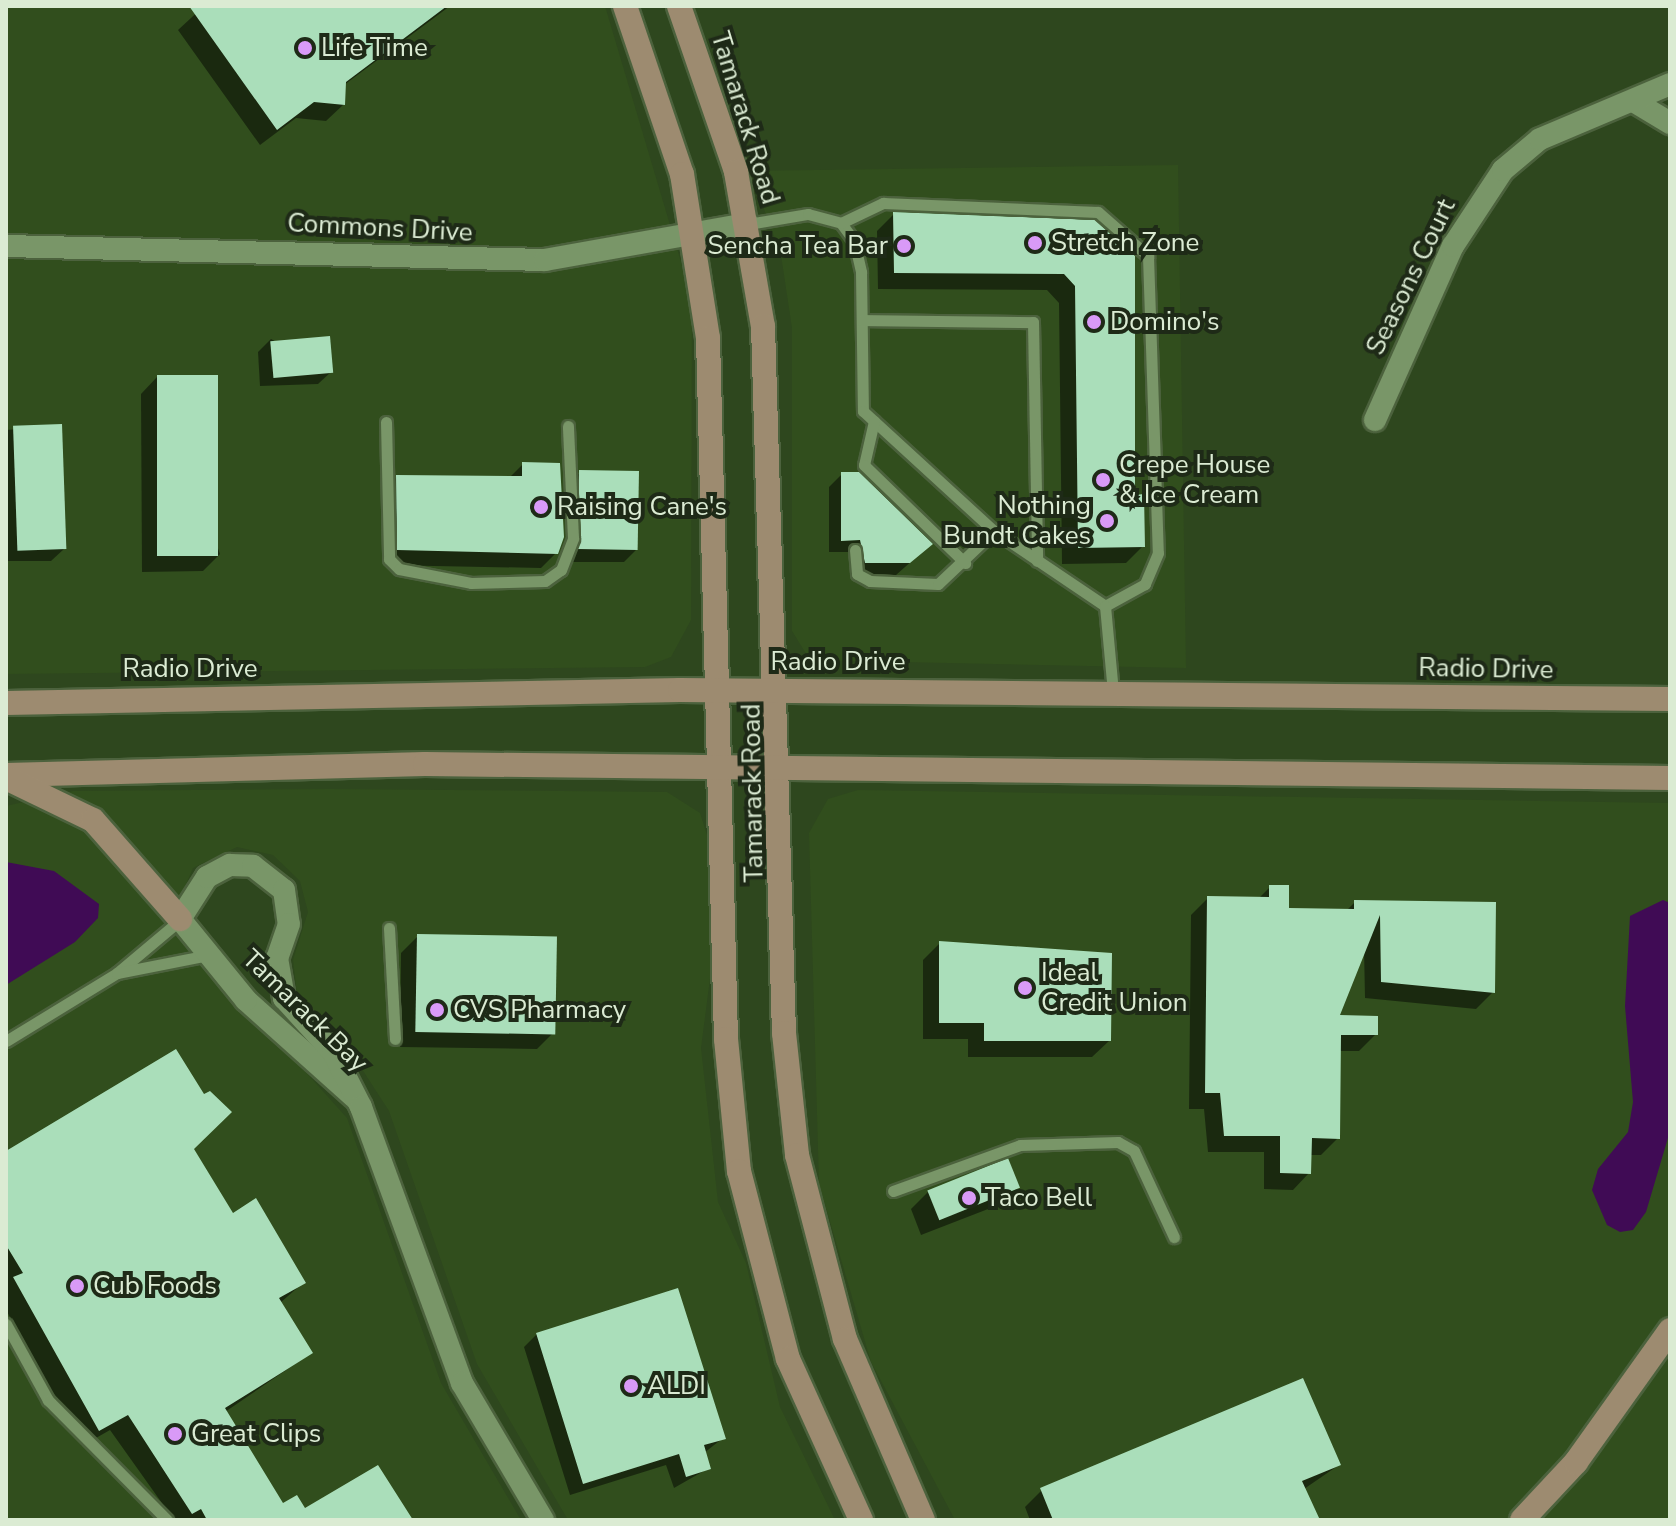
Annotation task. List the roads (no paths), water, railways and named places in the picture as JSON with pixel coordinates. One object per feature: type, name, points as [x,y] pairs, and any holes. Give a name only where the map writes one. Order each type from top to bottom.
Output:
[{"type":"main road","name":"Tamarack Road","points":[[625,6],[668,122],[695,235],[708,338],[726,1039],[739,1171],[788,1359],[861,1520]]},
{"type":"main road","name":"Tamarack Road","points":[[679,6],[748,224],[763,326],[781,768],[784,1033],[797,1155],[837,1316],[923,1520]]},
{"type":"main road","name":"Radio Drive","points":[[6,703],[719,690],[1670,699]]},
{"type":"main road","points":[[6,776],[425,764],[1670,778]]},
{"type":"main road","points":[[6,776],[93,820],[180,919]]},
{"type":"main road","points":[[1522,1520],[1576,1462],[1670,1330]]},
{"type":"street","name":"Seasons Court","points":[[1375,420],[1453,246],[1503,170],[1540,139],[1635,102],[1670,84]]},
{"type":"street","points":[[1635,102],[1670,123]]},
{"type":"street","name":"Commons Drive","points":[[6,246],[516,261],[598,255],[748,224]]},
{"type":"street","name":"Tamarack Bay","points":[[354,1097],[246,1000],[180,919],[207,877],[230,865],[269,873],[290,908],[277,958],[284,998],[333,1052],[375,1136],[462,1383],[543,1520]]},
{"type":"lane","points":[[748,224],[808,214],[841,223],[883,203],[1098,212],[1148,256],[1157,562],[1145,584],[1105,606]]},
{"type":"lane","points":[[841,223],[857,252],[862,320],[863,411],[994,531],[1105,606]]},
{"type":"lane","points":[[862,320],[1033,322],[1037,561]]},
{"type":"lane","points":[[874,421],[864,465],[965,563]]},
{"type":"lane","points":[[386,422],[389,559],[399,569],[471,583],[545,581],[561,570],[573,538],[568,426]]},
{"type":"lane","points":[[855,550],[857,574],[870,581],[938,584],[965,563],[994,531]]},
{"type":"lane","points":[[1105,606],[1113,692]]},
{"type":"lane","points":[[6,1041],[117,973],[180,919]]},
{"type":"lane","points":[[389,928],[395,1039]]},
{"type":"lane","points":[[117,973],[210,955]]},
{"type":"lane","points":[[893,1191],[1029,1143],[1126,1144],[1148,1181],[1174,1237]]},
{"type":"lane","points":[[6,1324],[48,1400],[167,1520]]},
{"type":"place","name":"Life Time","points":[[305,48]]},
{"type":"place","name":"Stretch Zone","points":[[1035,243]]},
{"type":"place","name":"Sencha Tea Bar","points":[[904,246]]},
{"type":"place","name":"Domino's","points":[[1094,322]]},
{"type":"place","name":"Crepe House & Ice Cream","points":[[1103,480]]},
{"type":"place","name":"Raising Cane's","points":[[541,507]]},
{"type":"place","name":"Nothing Bundt Cakes","points":[[1107,521]]},
{"type":"place","name":"Ideal Credit Union","points":[[1025,988]]},
{"type":"place","name":"CVS Pharmacy","points":[[437,1010]]},
{"type":"place","name":"Taco Bell","points":[[969,1198]]},
{"type":"place","name":"Cub Foods","points":[[77,1286]]},
{"type":"place","name":"ALDI","points":[[631,1386]]},
{"type":"place","name":"Great Clips","points":[[175,1434]]}]
